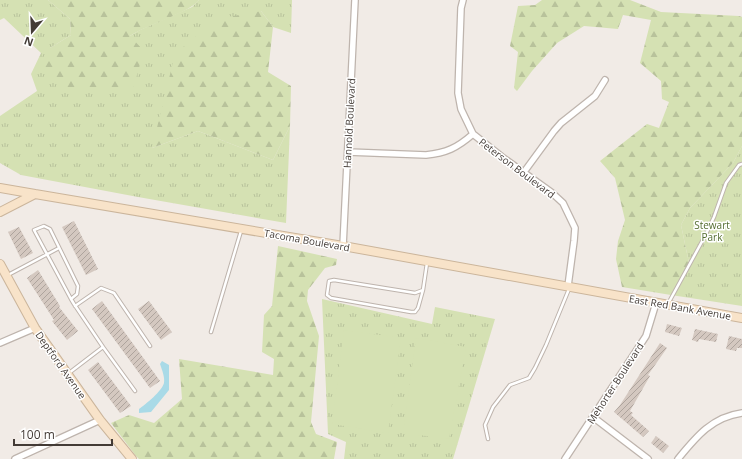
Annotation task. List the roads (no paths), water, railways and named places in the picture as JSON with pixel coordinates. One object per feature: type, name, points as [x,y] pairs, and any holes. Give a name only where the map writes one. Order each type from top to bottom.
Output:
[{"type":"street","name":"Hannold Boulevard","points":[[343,246],[355,0]]},
{"type":"street","name":"Peterson Boulevard","points":[[463,0],[461,8],[458,93],[461,109],[473,134],[491,149],[551,192],[563,203],[575,228],[569,287]]},
{"type":"street","points":[[524,172],[554,131],[595,96],[605,80]]},
{"type":"street","points":[[348,152],[426,155],[437,154],[456,147],[473,134]]},
{"type":"street","points":[[0,188],[35,194]]},
{"type":"street","points":[[0,212],[35,194]]},
{"type":"street","name":"Tacoma Boulevard","points":[[35,194],[241,228],[618,296]]},
{"type":"street","name":"Deptford Avenue","points":[[0,264],[36,328],[100,420],[132,459]]},
{"type":"street","name":"East Red Bank Avenue","points":[[618,296],[742,318]]},
{"type":"street","name":"Mehorter Boulevard","points":[[565,459],[646,336],[656,302]]},
{"type":"street","points":[[0,343],[36,328]]},
{"type":"street","points":[[678,459],[706,427],[726,416],[742,413]]},
{"type":"street","points":[[594,417],[648,459]]},
{"type":"street","points":[[15,459],[100,420]]},
{"type":"lane","points":[[668,305],[705,236],[714,217],[726,183],[739,164],[742,164]]},
{"type":"lane","points":[[71,299],[77,294],[78,286],[50,229],[44,226],[34,230],[46,255],[71,299],[75,306],[135,390]]},
{"type":"lane","points":[[211,332],[241,228]]},
{"type":"lane","points":[[6,276],[59,248]]},
{"type":"lane","points":[[423,290],[415,293],[334,280],[329,281],[327,296],[331,298],[415,312],[418,308],[423,290],[428,261]]},
{"type":"lane","points":[[488,438],[485,425],[493,408],[510,385],[529,378],[536,368],[569,287]]},
{"type":"lane","points":[[75,306],[101,288],[114,293],[150,346]]},
{"type":"lane","points":[[68,374],[103,347]]},
{"type":"water","points":[[162,361],[169,365],[169,390],[151,412],[139,413],[139,409],[163,386],[164,378],[160,364]]},
{"type":"park label","name":"Stewart Park","points":[[712,230]]}]
